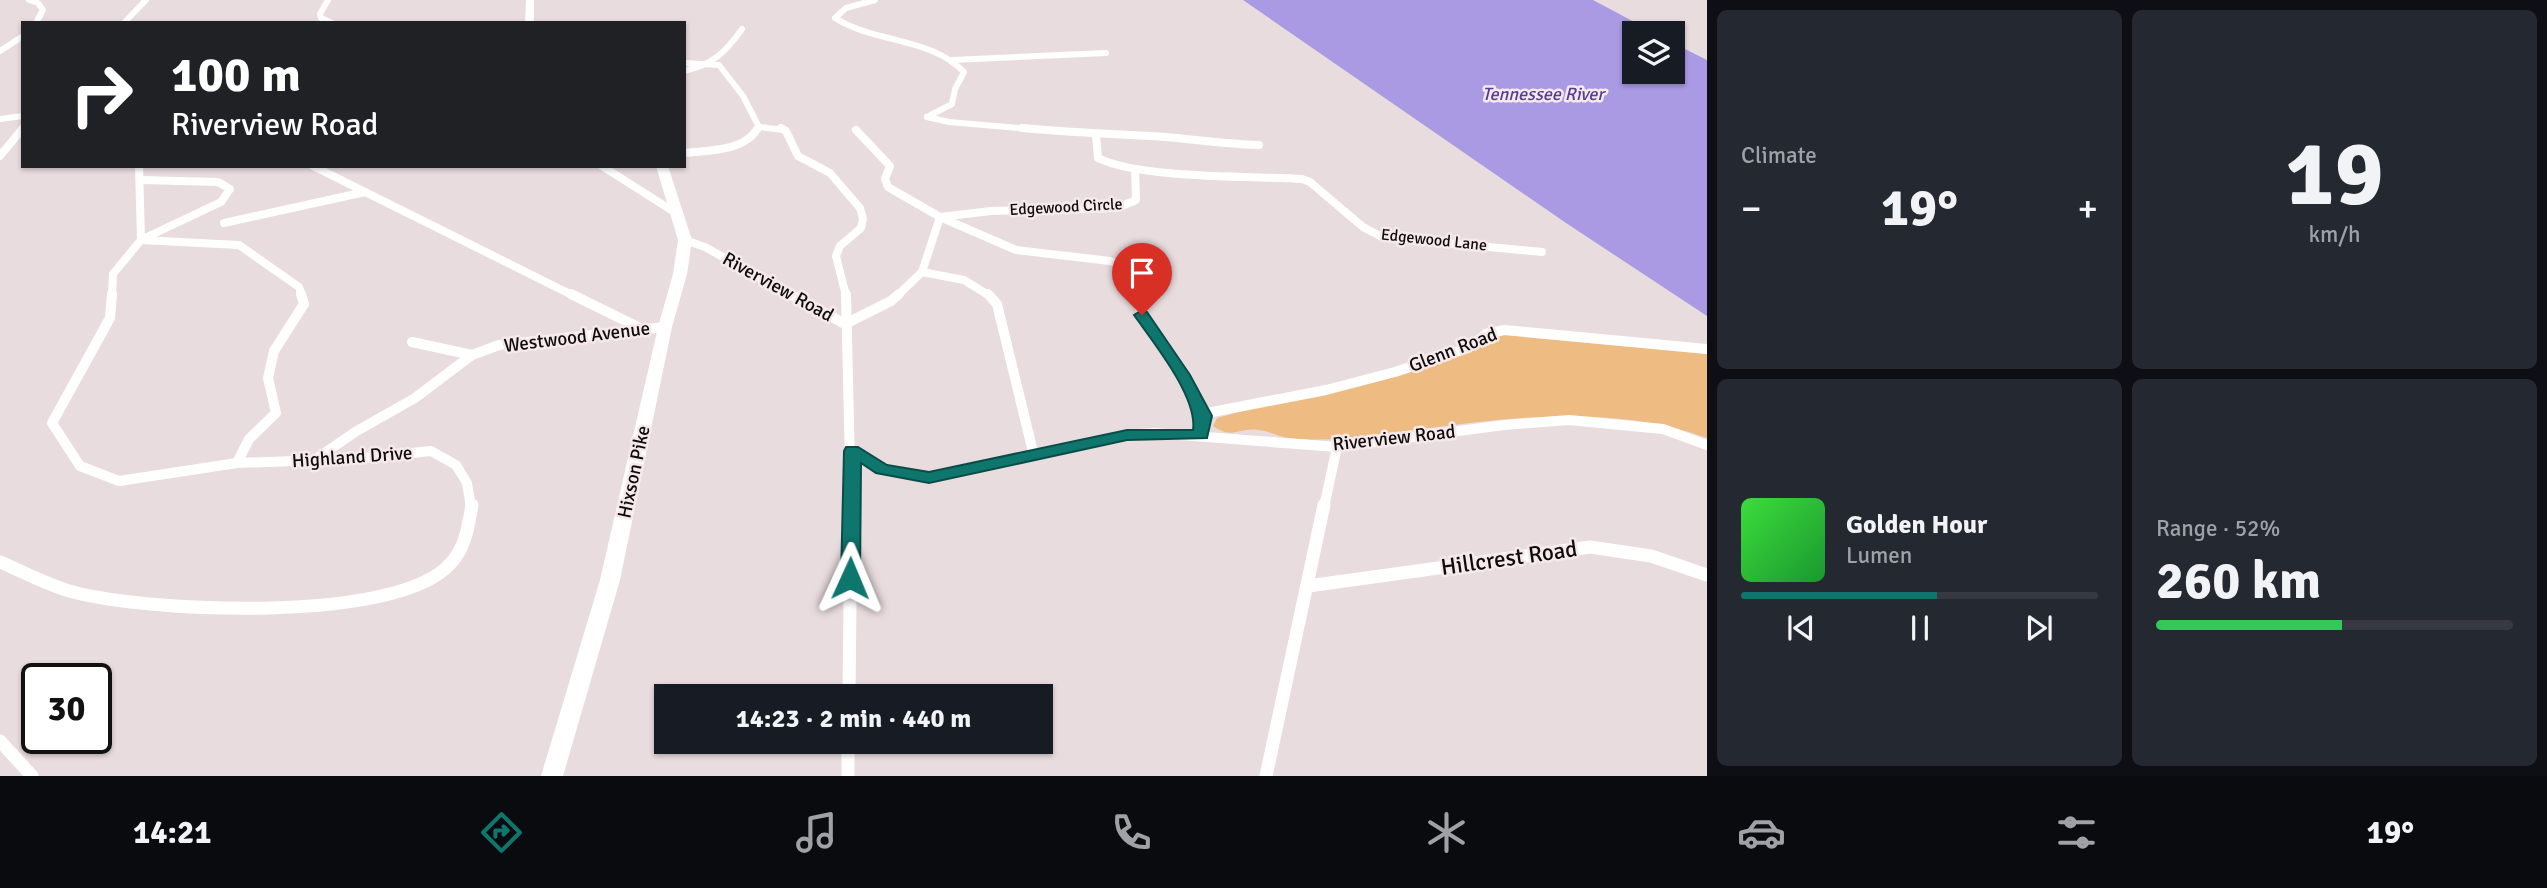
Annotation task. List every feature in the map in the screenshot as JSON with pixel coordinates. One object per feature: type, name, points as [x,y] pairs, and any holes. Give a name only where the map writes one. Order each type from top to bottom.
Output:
[{"type":"main road","points":[[529,21],[530,0]]},
{"type":"main road","name":"Hixson Pike","points":[[552,776],[610,580],[680,274],[685,240],[663,168]]},
{"type":"street","points":[[29,0],[38,3],[43,10],[37,21]]},
{"type":"street","points":[[126,21],[146,0]]},
{"type":"street","points":[[328,0],[320,14],[321,18],[328,21]]},
{"type":"street","points":[[875,0],[846,8],[835,18],[854,31],[904,42],[952,60],[1106,52]]},
{"type":"street","points":[[686,70],[714,63],[726,54],[742,29]]},
{"type":"street","points":[[0,51],[21,38]]},
{"type":"street","points":[[952,60],[964,72],[955,89],[952,104],[927,117],[949,122],[1096,135],[1154,136],[1214,144],[1259,145]]},
{"type":"street","points":[[686,63],[719,65],[743,96],[759,127]]},
{"type":"street","points":[[0,119],[21,116]]},
{"type":"street","points":[[759,127],[770,126],[786,131],[798,156],[831,173],[860,208],[863,219],[861,228],[837,250],[836,256],[846,279],[848,306],[845,324]]},
{"type":"street","points":[[686,153],[742,143],[754,137],[759,127]]},
{"type":"street","points":[[1,153],[21,130]]},
{"type":"street","points":[[856,130],[890,166],[886,179],[888,187],[940,217],[1016,250],[1110,261],[1141,272],[1145,280],[1137,300],[1142,315],[1182,375],[1202,414],[1201,435]]},
{"type":"street","name":"Edgewood Circle","points":[[940,217],[991,211],[1117,208],[1129,205],[1136,200],[1138,192],[1135,169],[1099,162],[1096,135]]},
{"type":"street","points":[[139,168],[141,240]]},
{"type":"street","points":[[316,168],[641,329]]},
{"type":"street","points":[[323,172],[330,168]]},
{"type":"street","points":[[605,168],[679,215]]},
{"type":"street","name":"Edgewood Lane","points":[[1135,169],[1302,179],[1310,182],[1368,230],[1382,237],[1542,252]]},
{"type":"street","points":[[141,180],[218,182],[230,189],[221,202],[141,240],[113,274],[110,318],[52,423],[79,466],[120,481],[237,463],[249,439],[276,413],[268,378],[274,351],[304,304],[299,287],[239,245],[141,240]]},
{"type":"street","points":[[223,222],[365,192]]},
{"type":"street","points":[[845,324],[891,301],[922,272],[940,217]]},
{"type":"street","name":"Riverview Road","points":[[685,240],[705,247],[845,324],[852,451],[883,469],[929,477],[1127,435],[1201,435],[1337,447],[1504,425],[1569,420],[1663,429],[1706,444]]},
{"type":"street","points":[[922,272],[955,277],[978,285],[990,293],[997,304],[1034,456]]},
{"type":"street","name":"Westwood Avenue","points":[[313,461],[355,432],[415,398],[472,355],[499,345],[666,327]]},
{"type":"street","name":"Glenn Road","points":[[1202,414],[1326,390],[1395,372],[1468,348],[1486,334],[1504,330],[1707,349]]},
{"type":"street","points":[[412,342],[472,355]]},
{"type":"street","points":[[1266,776],[1337,447]]},
{"type":"street","name":"Highland Drive","points":[[0,562],[71,592],[126,603],[289,609],[327,606],[405,590],[434,578],[451,563],[466,538],[472,502],[467,482],[450,461],[431,451],[313,461],[237,463]]},
{"type":"street","points":[[849,684],[852,451]]},
{"type":"street","name":"Hillcrest Road","points":[[1308,586],[1590,547],[1651,556],[1707,575]]},
{"type":"street","points":[[0,741],[32,776]]},
{"type":"street","points":[[848,754],[848,776]]},
{"type":"shaded area","points":[[1496,334],[1707,354],[1707,438],[1638,421],[1566,416],[1493,420],[1322,439],[1289,438],[1258,430],[1231,433],[1213,426],[1217,418],[1476,348]]},
{"type":"water","name":"Tennessee River","points":[[1243,0],[1593,0],[1632,21],[1622,21],[1622,84],[1685,84],[1685,49],[1707,60],[1707,316],[1566,223]]},
{"type":"route","points":[[850,578],[852,451],[883,469],[929,477],[1127,435],[1201,435],[1203,416],[1182,375],[1142,315]]}]
